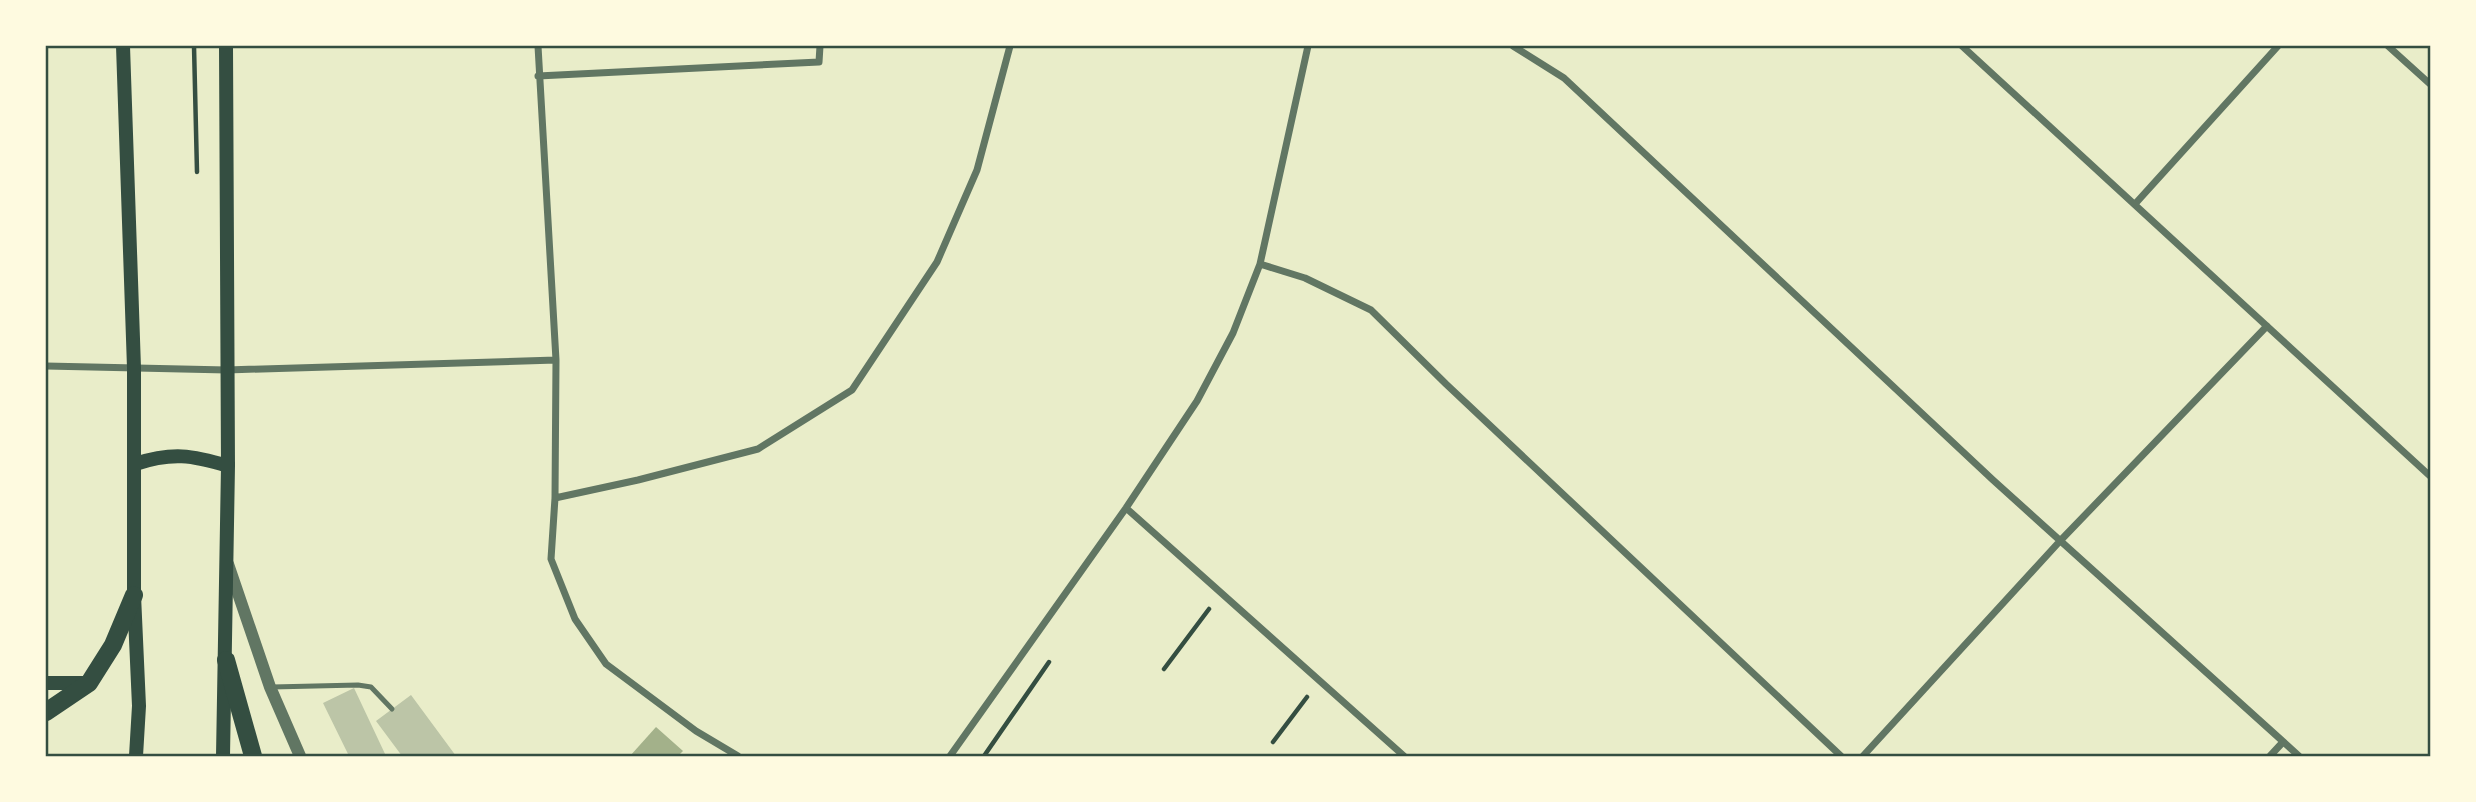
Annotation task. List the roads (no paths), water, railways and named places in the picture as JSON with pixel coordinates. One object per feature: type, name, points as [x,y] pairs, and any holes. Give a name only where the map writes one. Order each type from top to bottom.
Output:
[{"type":"main road","points":[[123,46],[134,368],[134,595],[139,706],[136,757]]},
{"type":"main road","points":[[223,757],[228,466],[226,46]]},
{"type":"main road","points":[[135,464],[157,457],[182,454],[228,466]]},
{"type":"main road","points":[[46,712],[89,683],[113,645],[134,595]]},
{"type":"main road","points":[[226,660],[253,757]]},
{"type":"main road","points":[[46,683],[89,683]]},
{"type":"street","points":[[538,46],[556,360],[555,498],[551,559],[575,619],[606,664],[696,731],[738,757]]},
{"type":"street","points":[[538,76],[819,62],[820,46]]},
{"type":"street","points":[[555,498],[758,449],[852,390],[937,262],[976,170],[1010,46]]},
{"type":"street","points":[[950,757],[1126,508],[1197,401],[1233,333],[1260,264],[1301,67],[1308,46]]},
{"type":"street","points":[[1513,46],[1564,78],[1993,480],[2299,757]]},
{"type":"street","points":[[1962,46],[2431,476]]},
{"type":"street","points":[[2135,204],[2278,46]]},
{"type":"street","points":[[2388,46],[2431,84]]},
{"type":"street","points":[[1260,264],[1305,278],[1371,310],[1841,757]]},
{"type":"street","points":[[1863,757],[2060,541],[2267,326]]},
{"type":"street","points":[[46,366],[227,370],[556,360]]},
{"type":"street","points":[[1126,508],[1404,757]]},
{"type":"street","points":[[227,561],[270,687],[300,757]]},
{"type":"street","points":[[2270,757],[2283,742]]},
{"type":"lane","points":[[270,687],[371,687],[392,709]]}]
